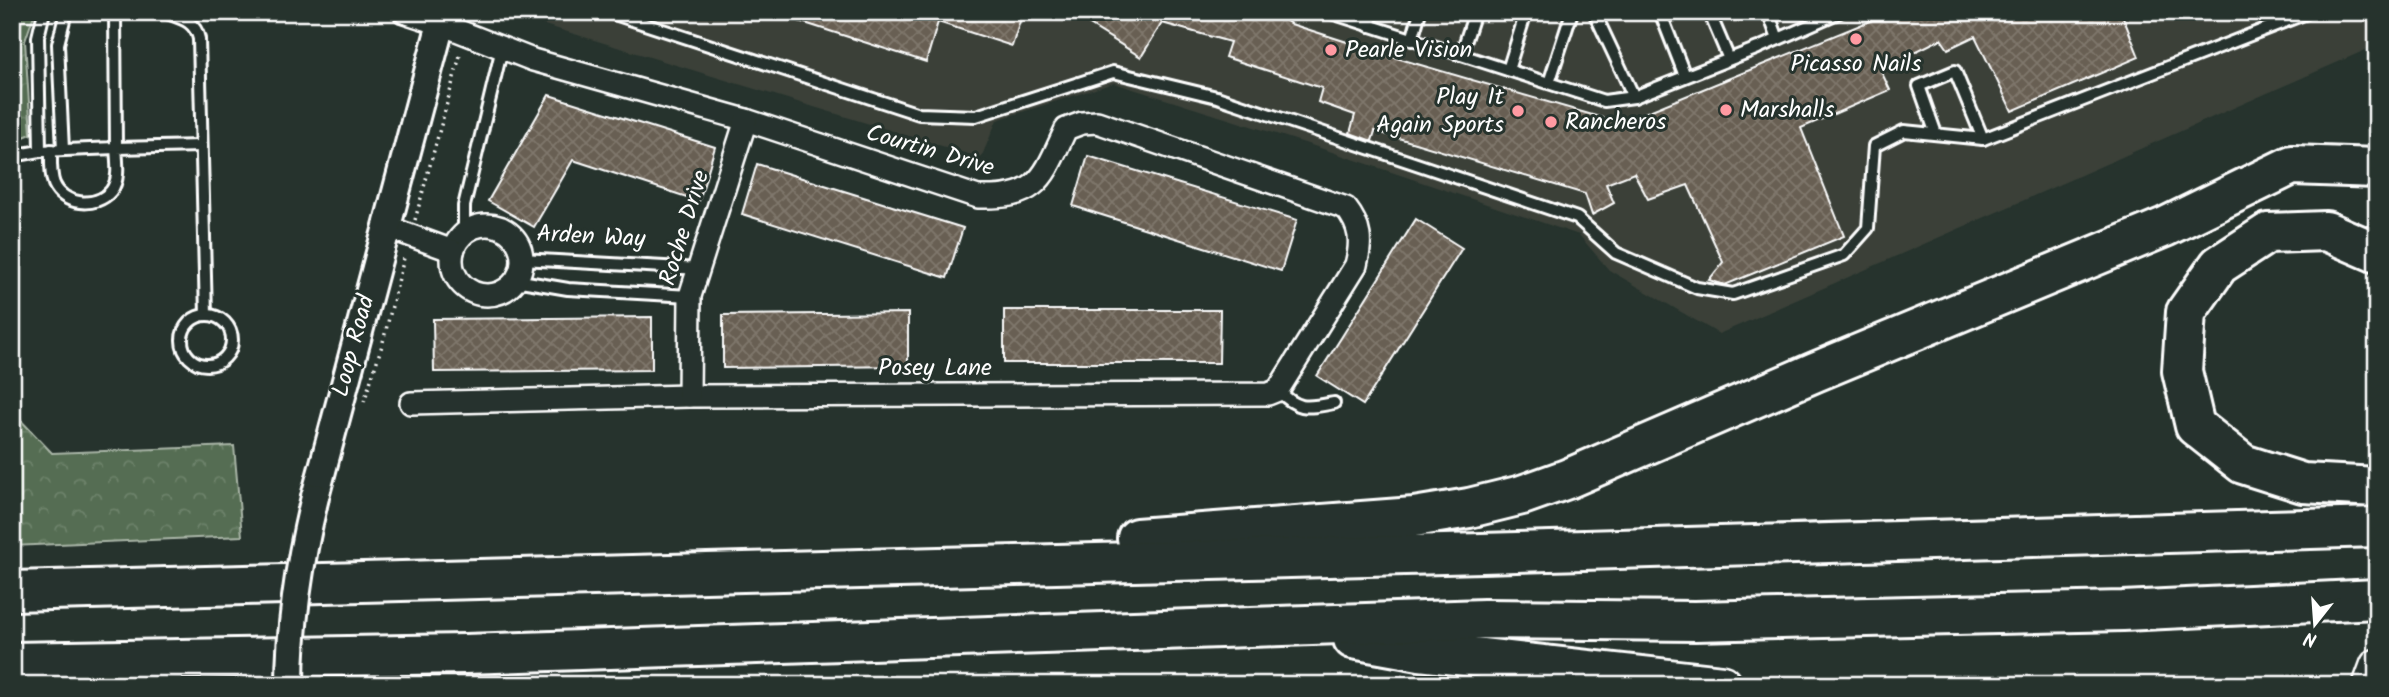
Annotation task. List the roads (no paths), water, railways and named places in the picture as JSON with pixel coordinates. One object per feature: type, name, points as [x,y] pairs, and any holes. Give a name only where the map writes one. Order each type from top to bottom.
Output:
[{"type":"highway","points":[[656,574],[1414,517],[1469,508],[1522,495],[1567,479],[2185,217],[2292,165],[2377,168]]},
{"type":"highway","points":[[2185,217],[2306,188],[2360,188],[2377,193]]},
{"type":"highway","points":[[2377,253],[2326,231],[2268,233],[2219,265],[2186,312],[2182,371],[2195,426],[2243,464],[2303,483],[2377,487]]},
{"type":"highway","points":[[12,591],[1482,554],[2377,527]]},
{"type":"highway","points":[[12,662],[465,654],[1484,619],[1695,621],[2109,611],[2377,599]]},
{"type":"highway","points":[[1283,625],[1420,651],[1722,685]]},
{"type":"street","name":"Courtin Drive","points":[[404,12],[443,18],[502,48],[533,60],[746,120],[978,197],[1003,198],[1030,189],[1044,177],[1066,129],[1082,123],[1097,122],[1346,208],[1360,233],[1361,249],[1356,265],[1278,390]]},
{"type":"street","name":"Loop Road","points":[[290,685],[290,652],[302,550],[443,18]]},
{"type":"street","name":"Roche Drive","points":[[689,396],[690,296],[746,120]]},
{"type":"street","name":"Arden Way","points":[[464,233],[485,225],[506,230],[515,238],[522,259],[515,280]]},
{"type":"street","points":[[387,227],[453,251]]},
{"type":"street","points":[[464,233],[457,241],[452,263],[455,275],[462,285],[472,291],[496,294],[507,289],[515,280]]},
{"type":"street","name":"Posey Lane","points":[[411,403],[689,396],[1268,394],[1278,390]]},
{"type":"lane","points":[[44,12],[38,37],[46,150],[58,190],[66,198],[87,203],[104,197],[111,191],[117,174],[115,12]]},
{"type":"lane","points":[[63,150],[58,51],[59,33],[66,12]]},
{"type":"lane","points":[[164,12],[186,20],[197,30],[206,315]]},
{"type":"lane","points":[[608,12],[919,114],[976,116],[1113,72],[1217,97],[1577,218],[1616,253],[1697,288],[1733,294],[1844,255],[1868,228],[1874,146],[1904,131],[1983,139],[2309,12]]},
{"type":"lane","points":[[1328,12],[1604,101],[1634,97],[1778,39],[1821,16],[1840,12]]},
{"type":"lane","points":[[1369,26],[1373,12]]},
{"type":"lane","points":[[1412,40],[1420,12]]},
{"type":"lane","points":[[1461,55],[1475,12]]},
{"type":"lane","points":[[1508,70],[1526,12]]},
{"type":"lane","points":[[1549,83],[1572,12]]},
{"type":"lane","points":[[1594,12],[1634,97]]},
{"type":"lane","points":[[1660,12],[1685,76]]},
{"type":"lane","points":[[1709,12],[1730,59]]},
{"type":"lane","points":[[1768,12],[1778,39]]},
{"type":"lane","points":[[464,233],[464,206],[502,48]]},
{"type":"lane","points":[[1936,134],[1919,86],[1955,71],[1983,139]]},
{"type":"lane","points":[[12,156],[46,150],[201,146]]},
{"type":"lane","name":"Arden Way","points":[[522,259],[700,269]]},
{"type":"lane","points":[[515,280],[568,289],[690,296]]},
{"type":"lane","points":[[206,315],[214,316],[227,326],[232,341],[227,356],[221,362],[205,366],[189,360],[181,345],[181,336],[190,321],[206,315]]},
{"type":"lane","points":[[1278,390],[1291,403],[1308,408],[1334,403]]},
{"type":"place","name":"Picasso Nails","points":[[1856,39]]},
{"type":"place","name":"Pearle Vision","points":[[1331,50]]},
{"type":"place","name":"Marshalls","points":[[1726,110]]},
{"type":"place","name":"Play It Again Sports","points":[[1518,111]]},
{"type":"place","name":"Rancheros","points":[[1551,122]]}]
